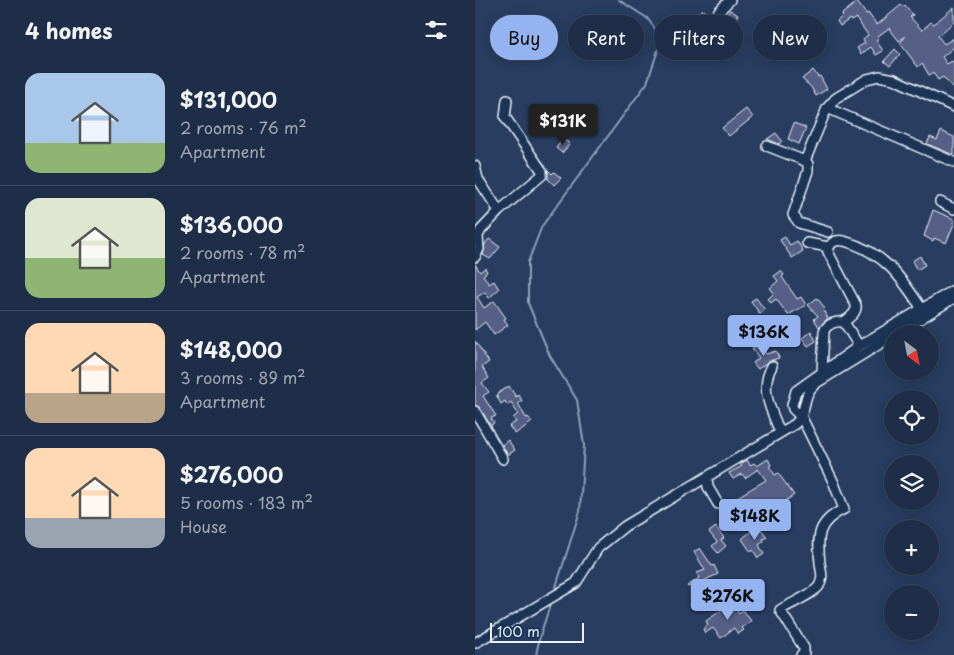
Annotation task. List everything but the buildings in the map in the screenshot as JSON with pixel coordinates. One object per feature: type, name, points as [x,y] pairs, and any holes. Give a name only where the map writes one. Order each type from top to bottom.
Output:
[{"type":"street","points":[[718,12],[730,0]]},
{"type":"street","points":[[805,161],[827,108],[836,98],[867,79],[879,76],[894,79],[954,108]]},
{"type":"street","points":[[475,257],[479,249],[479,232],[499,211],[542,177],[542,171],[505,117],[507,100]]},
{"type":"street","points":[[827,108],[954,162]]},
{"type":"street","points":[[767,146],[805,161],[808,164],[809,171],[793,214],[799,223],[827,232]]},
{"type":"street","points":[[475,166],[479,179],[499,211]]},
{"type":"street","points":[[939,202],[954,209]]},
{"type":"street","points":[[845,322],[854,313],[856,305],[828,252],[828,248],[833,242],[841,240],[855,244],[881,257],[903,280],[922,309]]},
{"type":"street","points":[[807,243],[828,248]]},
{"type":"street","points":[[801,655],[804,653],[804,648],[780,610],[818,588],[823,576],[820,566],[819,544],[822,526],[830,515],[843,509],[833,481],[802,418],[796,413],[792,405],[796,391],[859,346],[954,290]]},
{"type":"street","points":[[910,325],[954,298]]},
{"type":"street","points":[[822,372],[826,327],[838,321],[845,322]]},
{"type":"street","points":[[845,322],[859,346]]},
{"type":"street","points":[[475,643],[570,587],[581,577],[593,556],[604,542],[625,526],[707,478],[802,418],[806,395],[815,384],[884,342]]},
{"type":"street","points":[[772,366],[768,374],[766,388],[770,410],[780,432]]},
{"type":"street","points":[[475,411],[503,459]]},
{"type":"street","points":[[707,478],[708,487],[718,504]]},
{"type":"waterway","points":[[554,593],[580,511],[584,445],[577,400],[550,356],[528,303],[528,262],[542,226],[647,83],[659,47],[659,34],[647,18],[619,0]]},
{"type":"waterway","points":[[536,655],[551,602]]}]
